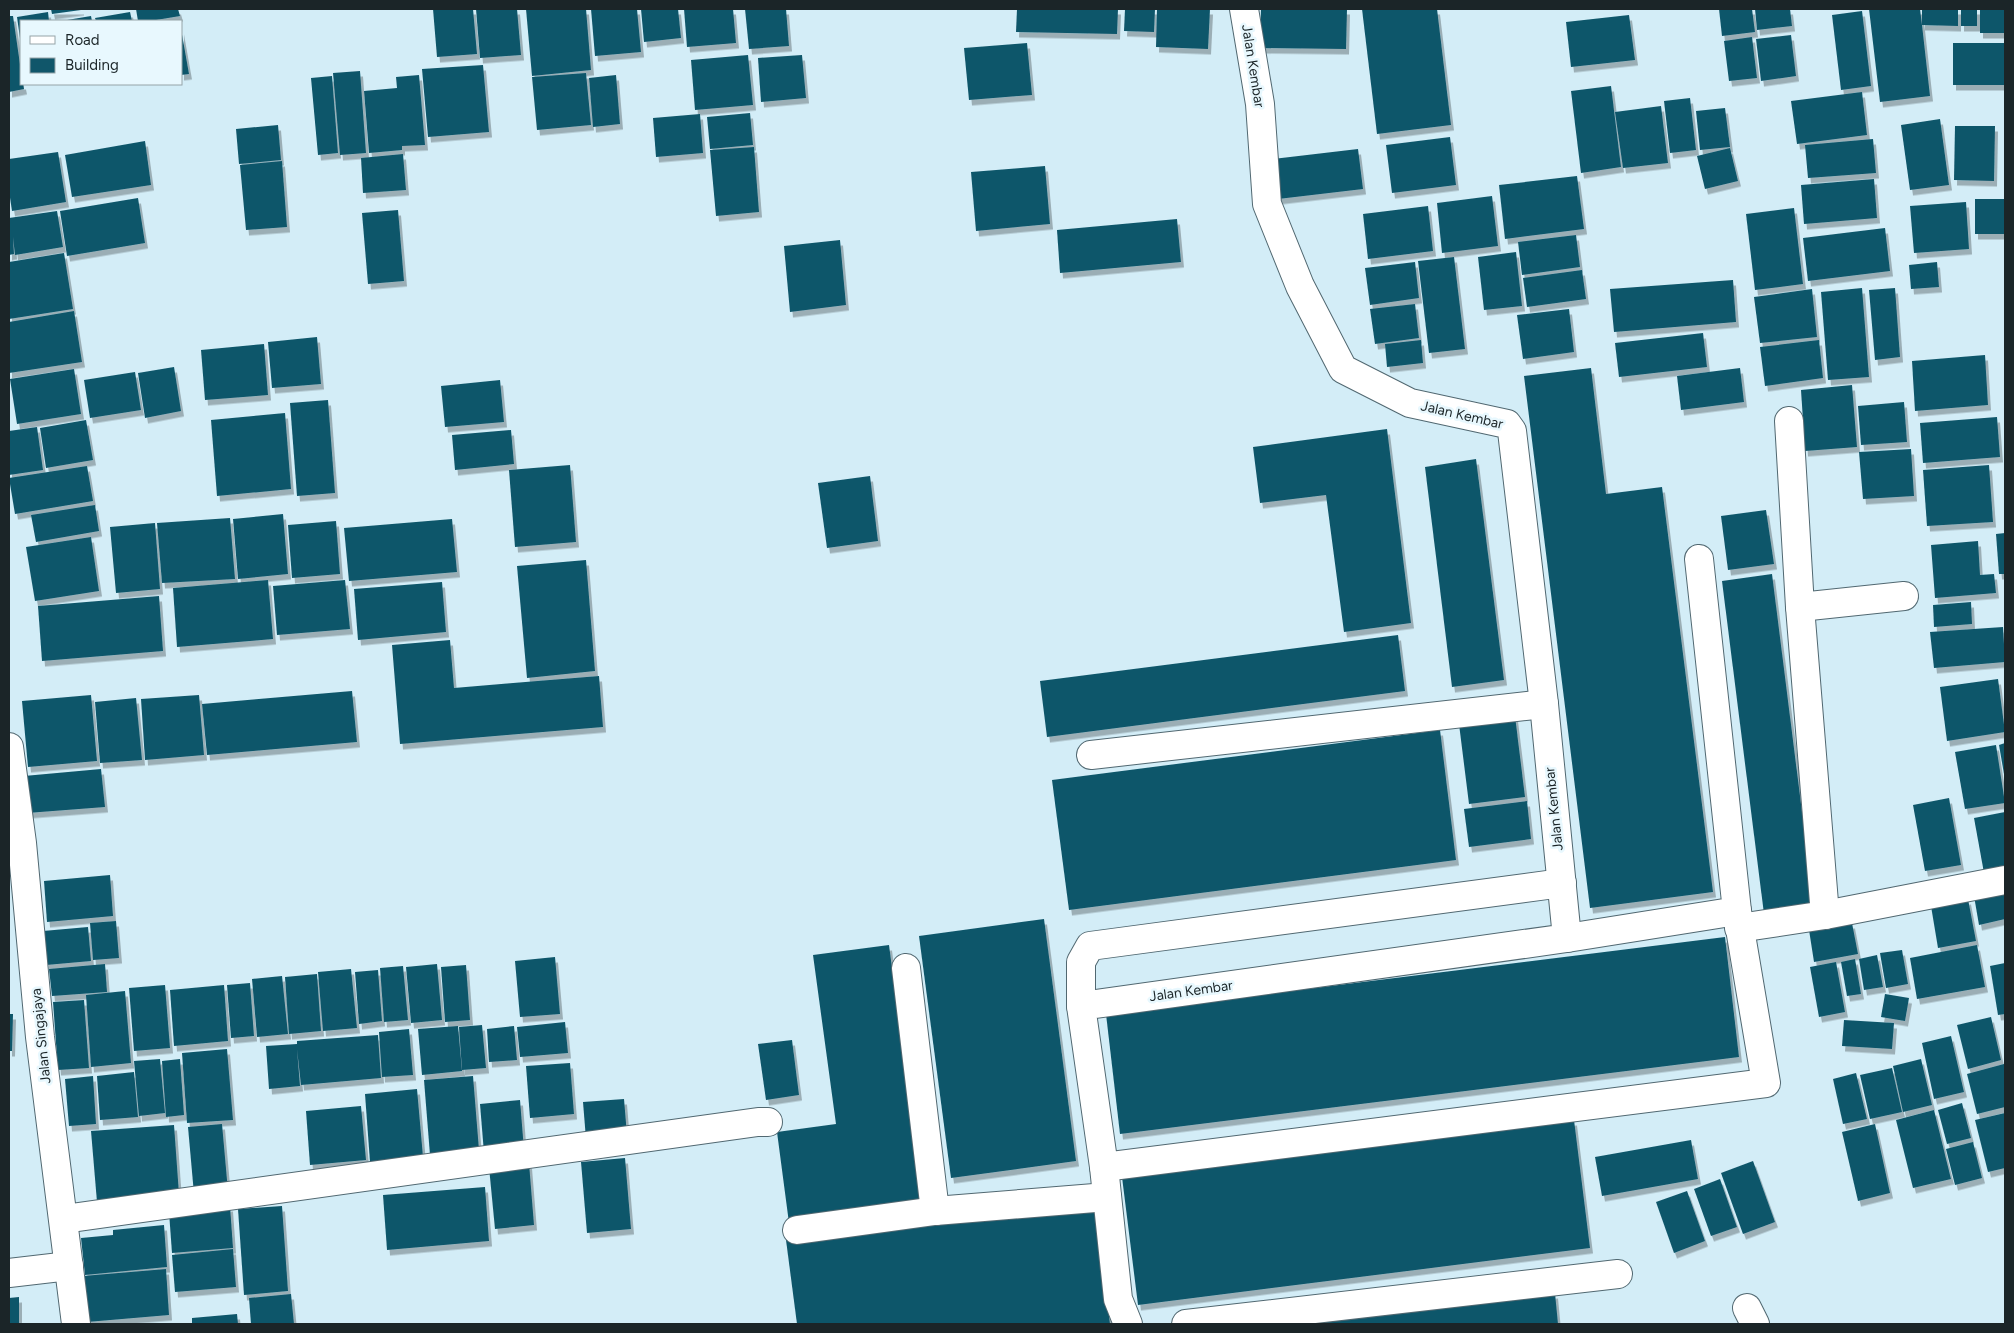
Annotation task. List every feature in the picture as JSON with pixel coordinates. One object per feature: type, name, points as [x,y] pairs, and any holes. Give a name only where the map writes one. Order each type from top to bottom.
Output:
[{"type":"street","name":"Jalan Kembar","points":[[1081,1006],[1568,938],[1544,704],[1512,430],[1507,424],[1410,403],[1343,369],[1300,286],[1267,204],[1260,104],[1244,9]]},
{"type":"street","points":[[1789,421],[1800,607],[1825,915]]},
{"type":"street","points":[[1104,1167],[1766,1083],[1738,920],[1699,559]]},
{"type":"street","points":[[1800,607],[1904,596]]},
{"type":"street","points":[[1091,755],[1544,704]]},
{"type":"street","name":"Jalan Singajaya","points":[[9,747],[22,843],[40,1038],[76,1324]]},
{"type":"street","points":[[1568,938],[1738,920],[1825,915],[2005,880]]},
{"type":"street","points":[[1128,1324],[1118,1299],[1104,1167],[1081,1006],[1081,962],[1090,946],[1562,883]]},
{"type":"street","points":[[906,968],[935,1211]]},
{"type":"street","points":[[64,1220],[768,1122]]},
{"type":"street","points":[[797,1230],[935,1211],[1107,1197]]},
{"type":"street","points":[[9,1273],[69,1266]]},
{"type":"street","points":[[1186,1324],[1618,1274]]},
{"type":"building","points":[[51,9],[81,9],[81,10],[52,14]]},
{"type":"building","points":[[136,9],[178,9],[180,16],[156,20],[138,20]]},
{"type":"building","points":[[433,9],[473,9],[477,54],[437,57]]},
{"type":"building","points":[[476,9],[517,9],[521,55],[480,58]]},
{"type":"building","points":[[526,9],[586,9],[591,70],[532,76]]},
{"type":"building","points":[[591,9],[637,9],[641,52],[595,56]]},
{"type":"building","points":[[641,9],[678,9],[681,38],[644,42]]},
{"type":"building","points":[[684,9],[733,9],[736,43],[687,47]]},
{"type":"building","points":[[745,9],[786,9],[789,46],[749,49]]},
{"type":"building","points":[[1017,9],[1118,9],[1117,34],[1016,32]]},
{"type":"building","points":[[1125,9],[1155,9],[1154,32],[1124,31]]},
{"type":"building","points":[[1157,9],[1210,9],[1208,49],[1156,47]]},
{"type":"building","points":[[1261,9],[1347,9],[1346,49],[1260,48]]},
{"type":"building","points":[[1362,9],[1437,9],[1451,125],[1377,134]]},
{"type":"building","points":[[1719,9],[1752,9],[1755,32],[1722,36]]},
{"type":"building","points":[[1755,9],[1790,9],[1792,26],[1757,30]]},
{"type":"building","points":[[1869,9],[1920,9],[1930,96],[1880,102]]},
{"type":"building","points":[[1922,9],[1958,9],[1958,26],[1922,25]]},
{"type":"building","points":[[1961,9],[1977,9],[1977,26],[1961,26]]},
{"type":"building","points":[[1980,9],[2005,9],[2005,33],[1980,33]]},
{"type":"building","points":[[1862,11],[1871,86],[1841,90],[1832,15]]},
{"type":"building","points":[[48,12],[49,20],[20,20],[20,38],[17,17]]},
{"type":"building","points":[[130,12],[132,20],[96,20],[95,18]]},
{"type":"building","points":[[1629,15],[1635,60],[1571,67],[1566,22]]},
{"type":"building","points":[[9,16],[13,16],[20,64],[20,85],[23,85],[24,89],[9,92]]},
{"type":"building","points":[[91,16],[92,20],[67,20]]},
{"type":"building","points":[[182,35],[189,74],[182,75]]},
{"type":"building","points":[[1791,35],[1796,76],[1761,81],[1756,39]]},
{"type":"building","points":[[1752,37],[1757,78],[1729,81],[1724,41]]},
{"type":"building","points":[[1027,43],[1032,95],[969,100],[964,48]]},
{"type":"building","points":[[1953,43],[2005,43],[2005,85],[1953,85]]},
{"type":"building","points":[[748,55],[753,105],[695,110],[691,60]]},
{"type":"building","points":[[802,55],[806,98],[761,102],[758,58]]},
{"type":"building","points":[[483,65],[489,132],[428,137],[422,69]]},
{"type":"building","points":[[360,71],[366,153],[340,155],[333,73]]},
{"type":"building","points":[[586,73],[591,125],[537,130],[532,77]]},
{"type":"building","points":[[419,75],[425,145],[402,146],[402,150],[369,153],[364,91],[397,88],[396,77]]},
{"type":"building","points":[[616,75],[620,124],[593,127],[589,78]]},
{"type":"building","points":[[332,76],[338,153],[318,155],[311,78]]},
{"type":"building","points":[[1611,86],[1621,167],[1581,173],[1571,91]]},
{"type":"building","points":[[1862,92],[1867,135],[1797,144],[1791,101]]},
{"type":"building","points":[[1690,98],[1696,150],[1670,153],[1664,101]]},
{"type":"building","points":[[1661,106],[1668,163],[1623,168],[1615,112]]},
{"type":"building","points":[[1725,108],[1730,147],[1700,150],[1696,111]]},
{"type":"building","points":[[750,113],[753,145],[710,149],[707,117]]},
{"type":"building","points":[[700,114],[703,153],[656,157],[653,118]]},
{"type":"building","points":[[1940,119],[1949,185],[1910,190],[1901,125]]},
{"type":"building","points":[[278,125],[281,160],[239,164],[236,129]]},
{"type":"building","points":[[1955,126],[1995,126],[1994,181],[1954,180]]},
{"type":"building","points":[[1450,137],[1456,185],[1392,193],[1386,145]]},
{"type":"building","points":[[1873,139],[1876,173],[1808,178],[1805,145]]},
{"type":"building","points":[[145,141],[151,185],[72,197],[65,155]]},
{"type":"building","points":[[754,147],[759,212],[716,216],[710,150]]},
{"type":"building","points":[[1730,148],[1738,181],[1705,189],[1697,156]]},
{"type":"building","points":[[1358,149],[1363,189],[1278,199],[1273,159]]},
{"type":"building","points":[[58,152],[66,202],[12,211],[9,191],[9,159]]},
{"type":"building","points":[[403,154],[406,190],[363,193],[361,158]]},
{"type":"building","points":[[282,161],[287,227],[246,230],[240,165]]},
{"type":"building","points":[[1045,166],[1050,224],[976,231],[971,172]]},
{"type":"building","points":[[1577,176],[1584,229],[1505,239],[1499,185]]},
{"type":"building","points":[[1874,179],[1877,218],[1804,224],[1801,185]]},
{"type":"building","points":[[1492,196],[1498,246],[1442,253],[1437,203]]},
{"type":"building","points":[[138,198],[145,243],[67,256],[60,211]]},
{"type":"building","points":[[1975,199],[2005,199],[2005,234],[1975,234]]},
{"type":"building","points":[[1966,202],[1969,249],[1914,253],[1910,206]]},
{"type":"building","points":[[1428,206],[1433,251],[1368,259],[1363,214]]},
{"type":"building","points":[[1794,208],[1803,284],[1755,290],[1746,214]]},
{"type":"building","points":[[398,210],[404,281],[368,284],[362,213]]},
{"type":"building","points":[[57,211],[63,247],[15,255],[13,237],[14,254],[9,255],[9,218]]},
{"type":"building","points":[[1177,219],[1181,262],[1060,273],[1057,230]]},
{"type":"building","points":[[1885,228],[1890,271],[1808,281],[1803,238]]},
{"type":"building","points":[[1576,235],[1580,267],[1522,275],[1518,242]]},
{"type":"building","points":[[840,240],[846,305],[790,312],[784,246]]},
{"type":"building","points":[[1516,252],[1522,306],[1484,310],[1478,257]]},
{"type":"building","points":[[64,253],[73,309],[9,319],[9,262]]},
{"type":"building","points":[[1454,257],[1465,349],[1429,353],[1418,261]]},
{"type":"building","points":[[1415,262],[1419,298],[1370,305],[1365,268]]},
{"type":"building","points":[[1937,262],[1939,287],[1911,289],[1909,265]]},
{"type":"building","points":[[1582,270],[1586,299],[1527,307],[1523,278]]},
{"type":"building","points":[[1733,280],[1736,322],[1614,332],[1610,289]]},
{"type":"building","points":[[1862,288],[1869,377],[1828,380],[1821,292]]},
{"type":"building","points":[[1895,288],[1900,357],[1875,360],[1869,290]]},
{"type":"building","points":[[1812,289],[1817,337],[1760,343],[1754,297]]},
{"type":"building","points":[[1415,304],[1419,338],[1375,344],[1370,309]]},
{"type":"building","points":[[1569,309],[1574,352],[1523,359],[1517,315]]},
{"type":"building","points":[[74,311],[82,362],[9,373],[9,322]]},
{"type":"building","points":[[1703,333],[1707,367],[1619,377],[1615,343]]},
{"type":"building","points":[[317,337],[321,384],[272,388],[268,342]]},
{"type":"building","points":[[1421,340],[1423,363],[1387,367],[1385,344]]},
{"type":"building","points":[[1819,340],[1823,378],[1765,386],[1760,347]]},
{"type":"building","points":[[264,344],[268,395],[205,400],[201,350]]},
{"type":"building","points":[[1985,355],[1988,405],[1915,411],[1912,361]]},
{"type":"building","points":[[174,367],[181,411],[145,418],[138,373]]},
{"type":"building","points":[[1591,368],[1606,494],[1662,487],[1713,892],[1590,908],[1524,376]]},
{"type":"building","points":[[1740,368],[1744,402],[1681,410],[1677,376]]},
{"type":"building","points":[[74,369],[81,414],[17,424],[10,379]]},
{"type":"building","points":[[135,372],[141,410],[90,418],[84,380]]},
{"type":"building","points":[[500,380],[504,422],[445,427],[441,386]]},
{"type":"building","points":[[1852,385],[1857,447],[1805,451],[1801,390]]},
{"type":"building","points":[[328,400],[335,493],[297,496],[290,403]]},
{"type":"building","points":[[1904,402],[1907,442],[1861,445],[1858,406]]},
{"type":"building","points":[[285,413],[291,489],[217,496],[211,420]]},
{"type":"building","points":[[1997,417],[2000,457],[1923,463],[1920,423]]},
{"type":"building","points":[[86,420],[93,460],[46,468],[40,428]]},
{"type":"building","points":[[37,427],[43,470],[9,475],[9,431]]},
{"type":"building","points":[[1387,429],[1411,623],[1344,632],[1326,495],[1260,503],[1253,447]]},
{"type":"building","points":[[511,430],[514,464],[455,470],[452,435]]},
{"type":"building","points":[[1911,449],[1914,496],[1863,499],[1859,452]]},
{"type":"building","points":[[1476,459],[1504,680],[1452,687],[1425,467]]},
{"type":"building","points":[[570,465],[576,542],[515,547],[509,470]]},
{"type":"building","points":[[1989,465],[1993,522],[1927,526],[1923,470]]},
{"type":"building","points":[[87,466],[93,501],[15,514],[9,478]]},
{"type":"building","points":[[870,476],[878,541],[827,548],[818,483]]},
{"type":"building","points":[[95,505],[99,531],[36,542],[31,515]]},
{"type":"building","points":[[1766,510],[1774,564],[1728,570],[1721,516]]},
{"type":"building","points":[[283,514],[288,574],[238,579],[233,519]]},
{"type":"building","points":[[230,518],[235,579],[162,583],[157,523]]},
{"type":"building","points":[[452,519],[457,572],[349,581],[344,528]]},
{"type":"building","points":[[336,521],[340,574],[292,578],[288,525]]},
{"type":"building","points":[[155,523],[160,589],[116,593],[110,527]]},
{"type":"building","points":[[2005,533],[2005,574],[1999,574],[1996,534]]},
{"type":"building","points":[[91,537],[99,591],[35,601],[26,547]]},
{"type":"building","points":[[1978,541],[1980,575],[1994,574],[1996,593],[1935,598],[1931,545]]},
{"type":"building","points":[[586,560],[595,671],[527,678],[517,566]]},
{"type":"building","points":[[1772,574],[1814,907],[1764,914],[1722,581]]},
{"type":"building","points":[[268,580],[273,639],[177,647],[173,588]]},
{"type":"building","points":[[345,580],[350,629],[277,635],[273,586]]},
{"type":"building","points":[[442,582],[446,632],[358,640],[354,589]]},
{"type":"building","points":[[159,596],[163,651],[42,661],[38,606]]},
{"type":"building","points":[[1971,602],[1972,624],[1934,627],[1933,605]]},
{"type":"building","points":[[2003,627],[2005,662],[1934,668],[1930,632]]},
{"type":"building","points":[[1398,635],[1405,691],[1047,737],[1040,681]]},
{"type":"building","points":[[450,640],[454,688],[599,676],[603,727],[400,744],[392,645]]},
{"type":"building","points":[[1998,679],[2005,732],[1947,741],[1940,687]]},
{"type":"building","points":[[352,691],[357,742],[207,755],[202,704]]},
{"type":"building","points":[[91,695],[97,761],[28,767],[22,701]]},
{"type":"building","points":[[199,695],[204,755],[145,760],[141,699]]},
{"type":"building","points":[[136,698],[142,760],[100,763],[95,702]]},
{"type":"building","points":[[1515,716],[1525,797],[1469,804],[1459,724]]},
{"type":"building","points":[[1440,730],[1456,860],[1069,910],[1052,780]]},
{"type":"building","points":[[2005,743],[2005,774],[2004,774],[1999,745]]},
{"type":"building","points":[[1996,745],[2005,803],[1965,809],[1955,752]]},
{"type":"building","points":[[101,769],[105,807],[27,813],[24,776]]},
{"type":"building","points":[[1949,798],[1961,865],[1925,871],[1913,805]]},
{"type":"building","points":[[1527,801],[1531,839],[1469,847],[1464,809]]},
{"type":"building","points":[[2005,812],[2005,869],[1984,873],[1974,818]]},
{"type":"building","points":[[110,875],[113,916],[47,922],[44,881]]},
{"type":"building","points":[[2005,890],[2005,919],[1979,925],[1974,896]]},
{"type":"building","points":[[1968,899],[1976,941],[1938,948],[1931,906]]},
{"type":"building","points":[[1044,919],[1076,1161],[951,1178],[919,936]]},
{"type":"building","points":[[116,921],[119,958],[93,960],[90,923]]},
{"type":"building","points":[[1852,923],[1858,954],[1814,962],[1809,930]]},
{"type":"building","points":[[88,927],[91,961],[46,965],[43,931]]},
{"type":"building","points":[[1725,937],[1739,1057],[1120,1134],[1106,1014]]},
{"type":"building","points":[[889,945],[923,1205],[789,1223],[777,1132],[836,1124],[813,955]]},
{"type":"building","points":[[1977,945],[1985,987],[1917,999],[1910,958]]},
{"type":"building","points":[[1902,950],[1908,984],[1886,988],[1880,953]]},
{"type":"building","points":[[1877,955],[1883,987],[1864,990],[1859,959]]},
{"type":"building","points":[[555,957],[560,1014],[520,1017],[515,961]]},
{"type":"building","points":[[1855,959],[1861,994],[1847,996],[1841,962]]},
{"type":"building","points":[[1836,962],[1845,1012],[1819,1017],[1810,967]]},
{"type":"building","points":[[2005,963],[2005,1014],[1998,1015],[1990,966]]},
{"type":"building","points":[[105,964],[107,992],[52,996],[49,969]]},
{"type":"building","points":[[437,964],[442,1020],[411,1023],[406,967]]},
{"type":"building","points":[[466,965],[470,1020],[445,1022],[441,967]]},
{"type":"building","points":[[403,966],[408,1020],[384,1022],[380,968]]},
{"type":"building","points":[[351,969],[357,1028],[323,1031],[318,972]]},
{"type":"building","points":[[378,970],[382,1021],[359,1024],[355,972]]},
{"type":"building","points":[[317,974],[321,1031],[289,1034],[285,977]]},
{"type":"building","points":[[282,976],[288,1034],[257,1037],[252,979]]},
{"type":"building","points":[[250,983],[254,1036],[231,1038],[227,985]]},
{"type":"building","points":[[165,985],[170,1048],[134,1051],[129,988]]},
{"type":"building","points":[[224,985],[228,1041],[174,1046],[170,990]]},
{"type":"building","points":[[125,991],[131,1063],[91,1067],[86,995]]},
{"type":"building","points":[[1885,994],[1909,998],[1905,1021],[1881,1017]]},
{"type":"building","points":[[84,1000],[89,1068],[58,1070],[53,1002]]},
{"type":"building","points":[[9,1014],[13,1014],[12,1051],[9,1051]]},
{"type":"building","points":[[1991,1017],[2001,1060],[1968,1069],[1957,1025]]},
{"type":"building","points":[[1844,1020],[1894,1023],[1892,1049],[1842,1046]]},
{"type":"building","points":[[565,1022],[568,1053],[520,1057],[517,1027]]},
{"type":"building","points":[[482,1025],[486,1068],[462,1070],[459,1027]]},
{"type":"building","points":[[458,1026],[462,1071],[422,1075],[418,1029]]},
{"type":"building","points":[[514,1026],[517,1060],[489,1062],[487,1029]]},
{"type":"building","points":[[409,1029],[413,1075],[382,1077],[379,1032]]},
{"type":"building","points":[[378,1035],[381,1078],[301,1085],[297,1049],[300,1086],[269,1089],[266,1046],[297,1044],[297,1041]]},
{"type":"building","points":[[1951,1036],[1964,1092],[1934,1099],[1922,1043]]},
{"type":"building","points":[[792,1040],[799,1095],[766,1100],[758,1044]]},
{"type":"building","points":[[227,1049],[233,1120],[187,1123],[182,1053]]},
{"type":"building","points":[[160,1059],[165,1113],[139,1116],[134,1061]]},
{"type":"building","points":[[180,1059],[184,1115],[166,1117],[162,1061]]},
{"type":"building","points":[[1921,1059],[1932,1105],[1903,1112],[1893,1066]]},
{"type":"building","points":[[570,1063],[574,1114],[530,1118],[526,1066]]},
{"type":"building","points":[[2004,1064],[2005,1107],[1977,1114],[1967,1074]]},
{"type":"building","points":[[1892,1068],[1902,1112],[1870,1119],[1860,1075]]},
{"type":"building","points":[[134,1072],[138,1117],[100,1120],[97,1076]]},
{"type":"building","points":[[1856,1073],[1867,1119],[1843,1124],[1833,1079]]},
{"type":"building","points":[[93,1076],[96,1124],[69,1126],[65,1079]]},
{"type":"building","points":[[473,1076],[479,1150],[430,1155],[424,1080]]},
{"type":"building","points":[[417,1089],[423,1157],[370,1162],[365,1094]]},
{"type":"building","points":[[624,1099],[627,1135],[586,1139],[583,1102]]},
{"type":"building","points":[[520,1100],[524,1150],[484,1153],[480,1104]]},
{"type":"building","points":[[1962,1103],[1971,1138],[1947,1144],[1938,1110]]},
{"type":"building","points":[[361,1106],[366,1160],[310,1165],[306,1111]]},
{"type":"building","points":[[1934,1110],[1951,1179],[1913,1188],[1896,1120]]},
{"type":"building","points":[[2005,1113],[2005,1168],[1988,1172],[1975,1120]]},
{"type":"building","points":[[1574,1120],[1590,1248],[1138,1305],[1122,1177]]},
{"type":"building","points":[[222,1124],[228,1191],[194,1194],[188,1127]]},
{"type":"building","points":[[1875,1124],[1890,1193],[1858,1201],[1842,1132]]},
{"type":"building","points":[[174,1125],[179,1194],[97,1202],[91,1131]]},
{"type":"building","points":[[1691,1140],[1698,1179],[1602,1196],[1595,1157]]},
{"type":"building","points":[[1973,1142],[1982,1178],[1955,1185],[1946,1149]]},
{"type":"building","points":[[625,1158],[631,1229],[587,1233],[581,1162]]},
{"type":"building","points":[[1753,1161],[1775,1222],[1743,1234],[1721,1173]]},
{"type":"building","points":[[529,1163],[534,1225],[495,1229],[489,1167]]},
{"type":"building","points":[[1720,1179],[1737,1227],[1711,1236],[1694,1189]]},
{"type":"building","points":[[485,1187],[489,1241],[387,1250],[383,1195]]},
{"type":"building","points":[[1687,1191],[1705,1241],[1674,1253],[1656,1202]]},
{"type":"building","points":[[1094,1198],[1110,1324],[797,1324],[786,1240]]},
{"type":"building","points":[[230,1206],[233,1248],[172,1253],[169,1212]]},
{"type":"building","points":[[282,1206],[288,1291],[244,1295],[238,1209]]},
{"type":"building","points":[[164,1225],[167,1267],[85,1275],[81,1238],[113,1235],[113,1230]]},
{"type":"building","points":[[233,1249],[236,1287],[175,1292],[172,1255]]},
{"type":"building","points":[[166,1269],[169,1315],[87,1322],[83,1276]]},
{"type":"building","points":[[1555,1293],[1558,1324],[1318,1324],[1318,1323]]},
{"type":"building","points":[[291,1294],[294,1324],[251,1324],[249,1298]]},
{"type":"building","points":[[19,1297],[19,1324],[9,1324],[9,1298]]},
{"type":"building","points":[[237,1314],[238,1324],[192,1324],[192,1318]]}]
